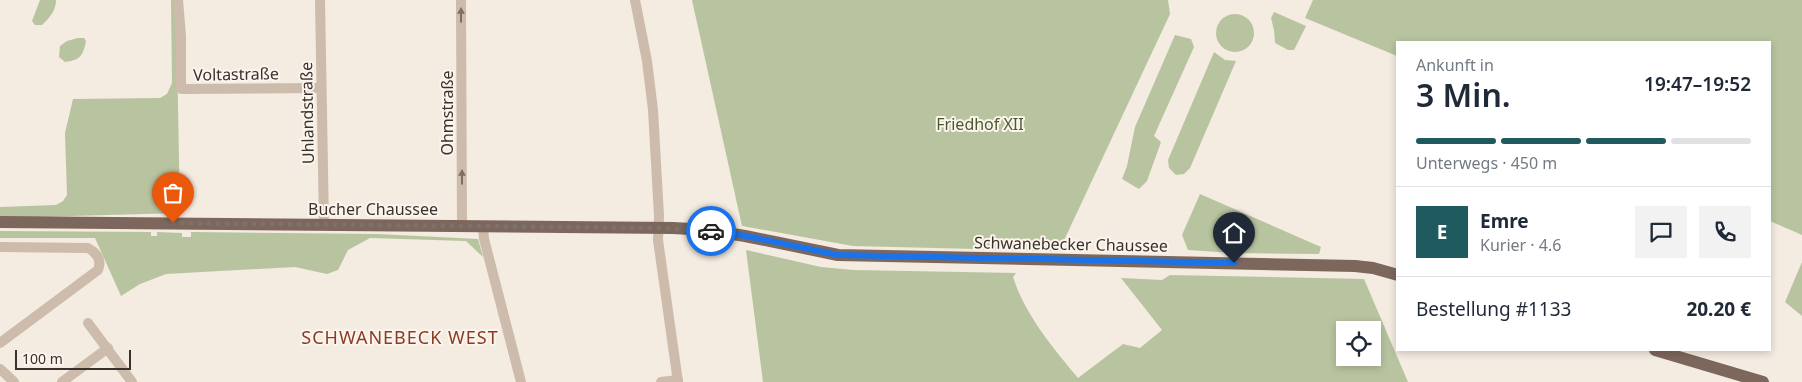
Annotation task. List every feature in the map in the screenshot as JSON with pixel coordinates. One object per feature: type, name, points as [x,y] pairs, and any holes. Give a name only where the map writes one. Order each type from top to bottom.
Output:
[{"type":"main road","name":"Bucher Chaussee","points":[[0,222],[659,228],[708,230],[746,236]]},
{"type":"main road","name":"Schwanebecker Chaussee","points":[[746,236],[838,255],[1345,266],[1373,268],[1396,274]]},
{"type":"main road","points":[[1658,351],[1764,382]]},
{"type":"street","name":"Voltastraße","points":[[178,0],[181,36],[180,89],[321,88]]},
{"type":"street","name":"Uhlandstraße","points":[[320,0],[324,225]]},
{"type":"street","name":"Ohmstraße","points":[[461,0],[462,226]]},
{"type":"street","points":[[635,0],[654,110],[660,216],[658,240],[678,381],[661,382]]},
{"type":"street","points":[[483,226],[484,239],[521,382]]},
{"type":"street","points":[[0,247],[88,248],[96,253],[100,265],[98,270],[0,343]]},
{"type":"street","points":[[88,323],[132,382]]},
{"type":"street","points":[[62,382],[108,348]]},
{"type":"street","points":[[0,368],[14,382]]},
{"type":"green space","points":[[40,0],[56,0],[56,4],[52,14],[42,25],[35,25],[32,21]]},
{"type":"green space","points":[[171,0],[176,0],[180,213],[0,218],[0,207],[56,205],[63,201],[67,195],[65,133],[73,99],[160,98],[167,94],[172,83]]},
{"type":"green space","name":"Friedhof XII","points":[[692,0],[1168,0],[1170,14],[1059,251],[853,246],[742,226]]},
{"type":"green space","points":[[1313,0],[1802,0],[1802,235],[1771,221],[1771,41],[1396,41],[1396,56],[1305,18]]},
{"type":"green space","points":[[1274,12],[1306,26],[1294,50],[1288,50],[1275,43],[1271,18]]},
{"type":"green space","points":[[1235,14],[1249,19],[1254,33],[1249,47],[1235,52],[1221,47],[1216,33],[1221,19]]},
{"type":"green space","points":[[1175,35],[1191,39],[1194,47],[1154,136],[1161,142],[1147,181],[1139,189],[1122,179],[1127,166],[1135,127]]},
{"type":"green space","points":[[84,38],[86,41],[82,54],[74,60],[65,62],[59,57],[60,46],[67,41]]},
{"type":"green space","points":[[1214,52],[1225,60],[1236,61],[1190,168],[1184,174],[1176,175],[1169,168],[1168,160]]},
{"type":"green space","points":[[1200,194],[1321,247],[1319,254],[1233,253],[1188,250],[1182,235]]},
{"type":"green space","points":[[0,231],[151,232],[151,236],[157,236],[157,232],[182,233],[182,237],[191,237],[191,232],[378,234],[478,239],[483,257],[466,241],[370,238],[348,250],[338,270],[327,274],[295,267],[166,274],[140,284],[121,296],[95,238],[0,238]]},
{"type":"green space","points":[[746,250],[821,267],[853,270],[1016,273],[1013,277],[1032,318],[1078,378],[1123,344],[1140,348],[1162,330],[1121,278],[1162,280],[1170,275],[1364,279],[1408,382],[763,382]]},
{"type":"green space","points":[[1802,262],[1802,316],[1785,302]]},
{"type":"way so far","points":[[173,223],[673,228],[711,231]]},
{"type":"district","name":"SCHWANEBECK WEST","points":[[400,338]]},
{"type":"route","points":[[711,231],[746,236],[838,255],[1234,263]]}]
